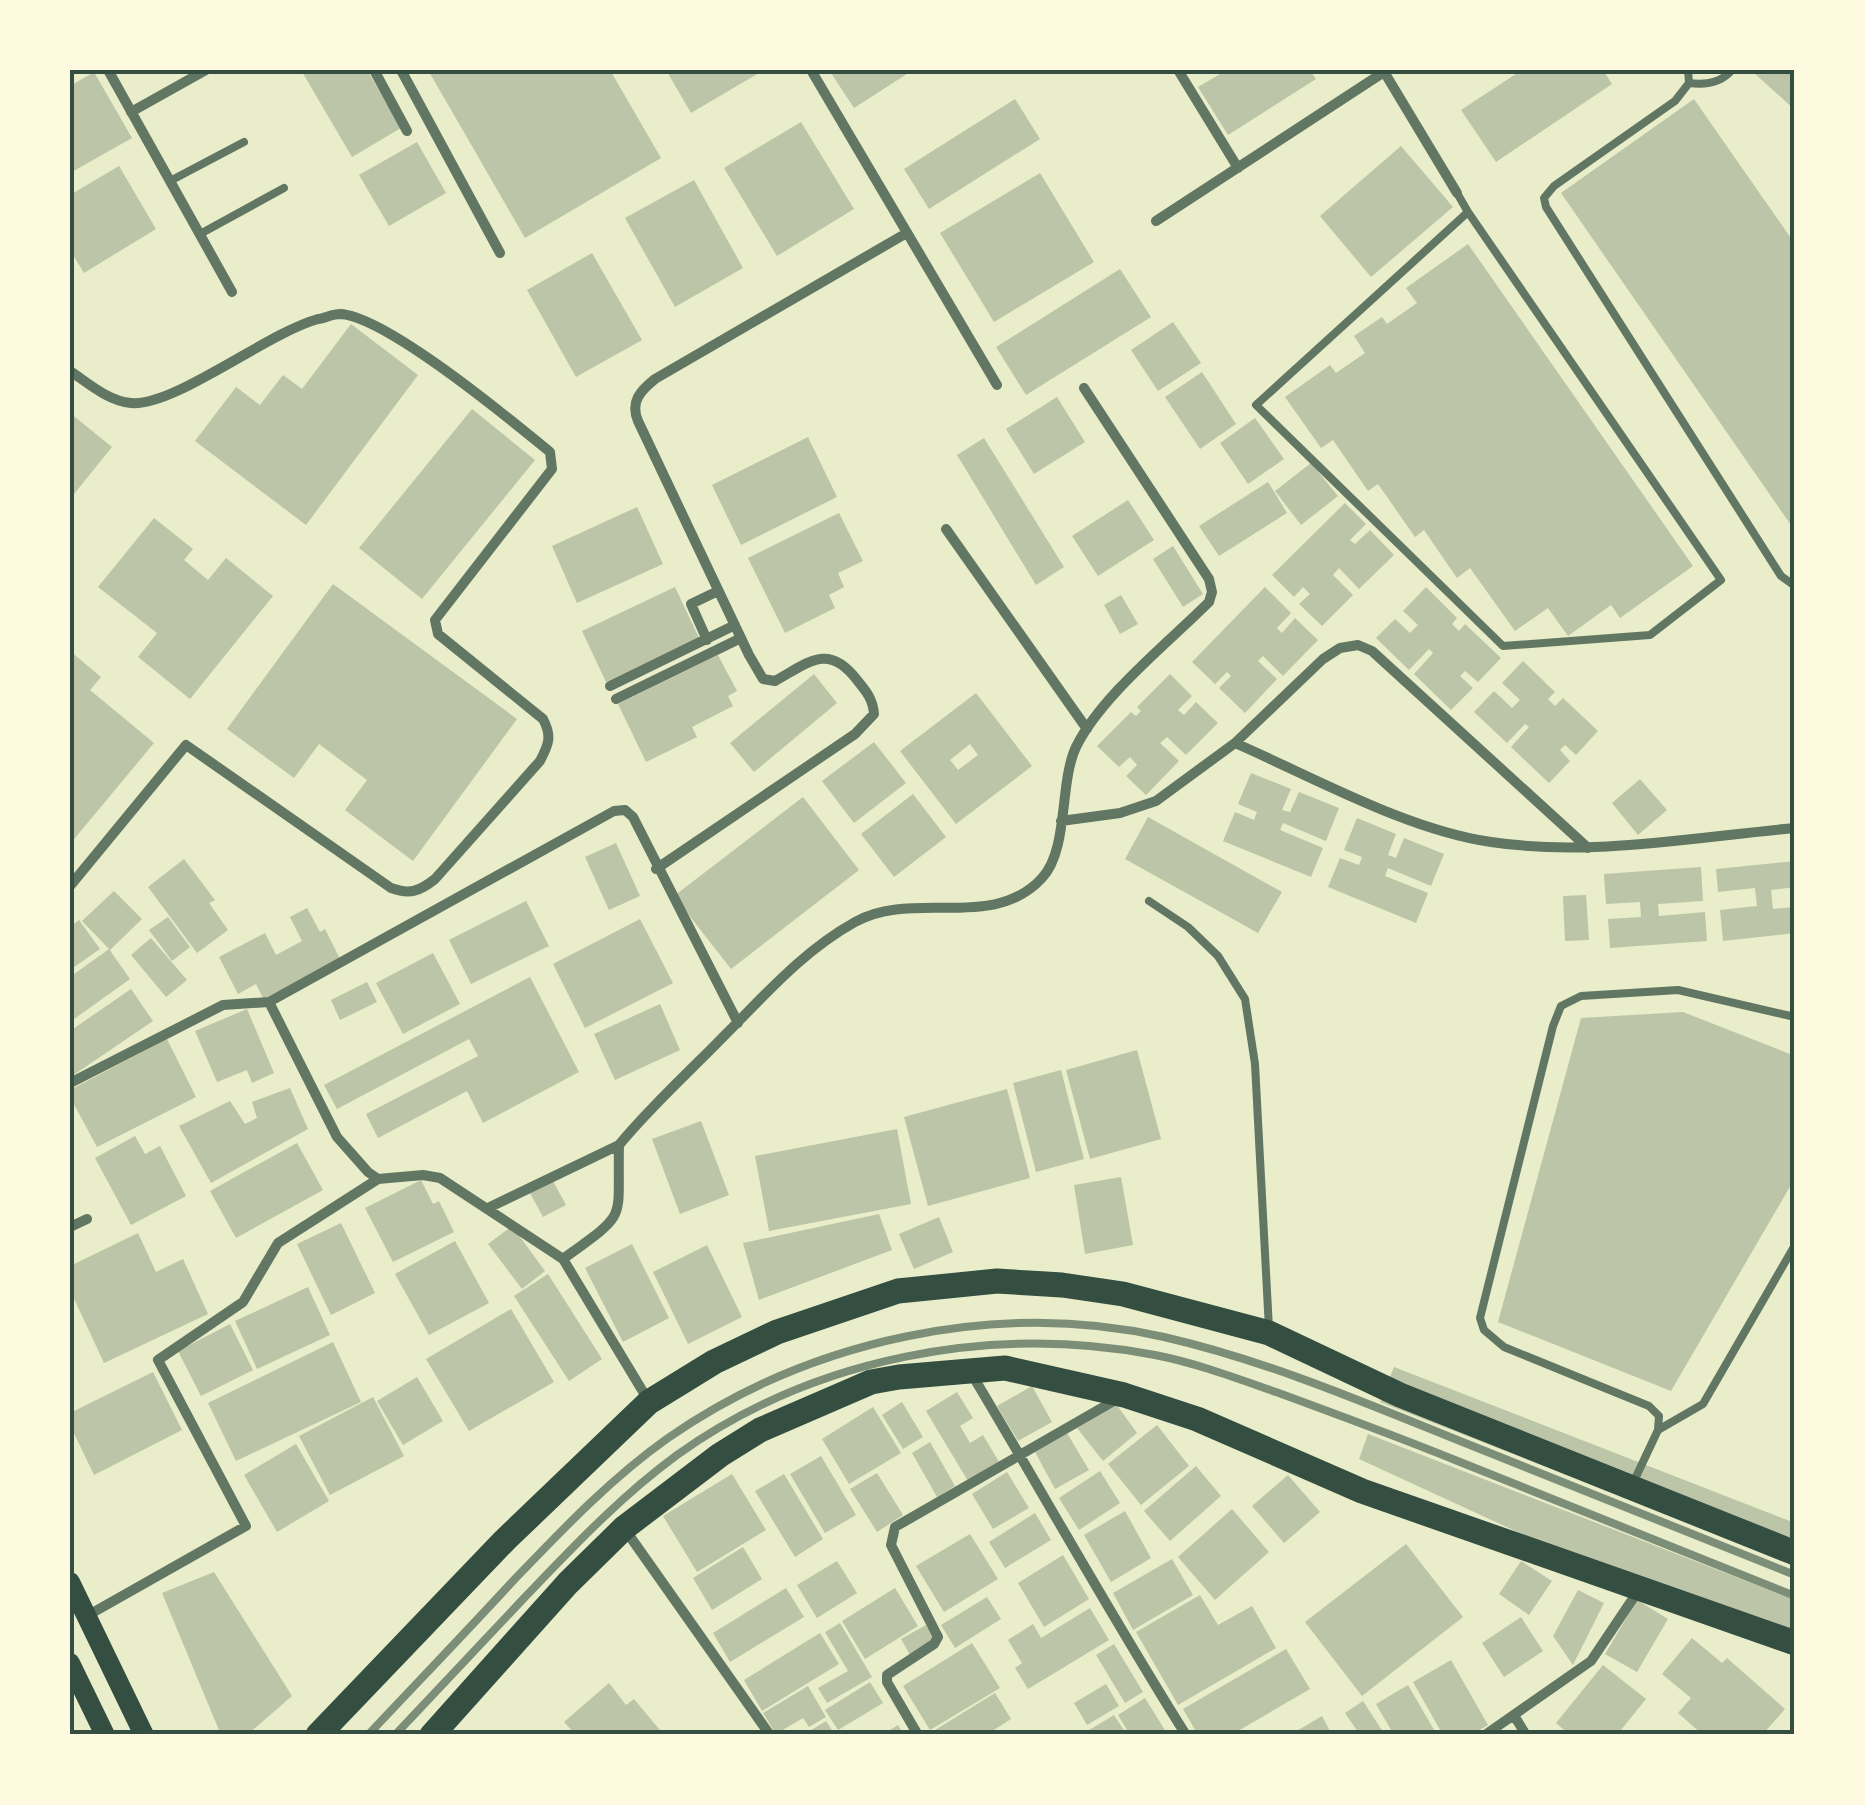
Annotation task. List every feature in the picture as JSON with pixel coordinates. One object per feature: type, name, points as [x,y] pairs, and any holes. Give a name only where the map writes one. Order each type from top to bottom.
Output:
[{"type":"main road","points":[[318,1735],[504,1540],[648,1402],[714,1362],[776,1332],[898,1291],[997,1282],[1062,1284],[1123,1294],[1269,1334],[1400,1394],[1795,1553]]},
{"type":"main road","points":[[432,1735],[568,1583],[624,1528],[720,1455],[760,1430],[871,1382],[1004,1368],[1124,1395],[1197,1420],[1362,1491],[1795,1643]]},
{"type":"main road","points":[[70,1582],[144,1735]]},
{"type":"main road","points":[[70,1663],[105,1735]]},
{"type":"street","points":[[108,70],[232,292]]},
{"type":"street","points":[[131,112],[206,70]]},
{"type":"street","points":[[374,70],[407,130]]},
{"type":"street","points":[[401,70],[500,253]]},
{"type":"street","points":[[810,70],[998,386]]},
{"type":"street","points":[[1178,70],[1238,168]]},
{"type":"street","points":[[1156,221],[1384,71],[1457,194]]},
{"type":"street","points":[[656,869],[855,734],[874,714],[874,702],[842,663],[816,658],[768,682],[763,679],[633,410],[637,397],[655,379],[905,234]]},
{"type":"street","points":[[70,371],[108,395],[131,403],[160,400],[296,326],[339,314],[366,321],[476,392],[550,452],[552,470],[435,620],[438,634],[543,719],[550,734],[548,746],[540,761],[435,879],[421,890],[405,893],[392,888],[186,745],[70,886]]},
{"type":"street","points":[[488,1208],[618,1145],[786,970],[857,921],[895,910],[986,907],[1013,900],[1043,878],[1054,853],[1070,763],[1087,729],[1103,707],[1208,602],[1212,592],[1209,579],[1084,388]]},
{"type":"street","points":[[946,529],[1087,729]]},
{"type":"street","points":[[707,640],[691,604],[718,591]]},
{"type":"street","points":[[610,686],[735,625]]},
{"type":"street","points":[[616,699],[741,638]]},
{"type":"street","points":[[1061,821],[1120,813],[1156,801],[1236,743],[1323,659],[1340,648],[1358,646],[1372,651],[1588,848]]},
{"type":"street","points":[[1236,743],[1360,800],[1490,842],[1588,848],[1795,828]]},
{"type":"street","points":[[70,1083],[224,1004],[269,1002],[606,812],[625,810],[738,1022]]},
{"type":"street","points":[[269,1002],[337,1137],[378,1179]]},
{"type":"street","points":[[563,1259],[611,1224],[620,1209],[618,1145]]},
{"type":"street","points":[[85,1617],[246,1526],[158,1360],[242,1302],[278,1242],[378,1179],[423,1175],[440,1178],[563,1259],[648,1402]]},
{"type":"street","points":[[70,1227],[88,1219]]},
{"type":"street","points":[[970,1372],[1122,1634],[1186,1735]]},
{"type":"street","points":[[918,1735],[887,1682],[888,1675],[934,1644],[938,1636],[892,1545],[895,1527],[1124,1395]]},
{"type":"street","points":[[624,1528],[770,1735]]},
{"type":"street","points":[[1486,1735],[1591,1662],[1640,1588]]},
{"type":"street","points":[[1516,1717],[1526,1735]]},
{"type":"lane","points":[[1688,70],[1688,83],[1674,101],[1554,186],[1544,198],[1546,207],[1781,576],[1795,586]]},
{"type":"lane","points":[[1688,83],[1704,85],[1728,76],[1732,70]]},
{"type":"lane","points":[[170,182],[244,142]]},
{"type":"lane","points":[[200,234],[284,188]]},
{"type":"lane","points":[[1457,194],[1721,580],[1650,635],[1504,646],[1256,405],[1468,212]]},
{"type":"lane","points":[[1149,901],[1188,926],[1218,956],[1245,999],[1255,1064],[1269,1334]]},
{"type":"lane","points":[[1632,1485],[1658,1430],[1659,1416],[1649,1406],[1504,1347],[1484,1330],[1480,1318],[1553,1026],[1561,1006],[1581,996],[1678,990],[1795,1017]]},
{"type":"lane","points":[[1658,1430],[1703,1404],[1795,1245]]},
{"type":"building","points":[[301,70],[367,70],[401,128],[352,157]]},
{"type":"building","points":[[428,70],[610,70],[661,158],[525,238]]},
{"type":"building","points":[[666,70],[764,70],[691,113]]},
{"type":"building","points":[[829,70],[913,70],[854,108]]},
{"type":"building","points":[[1218,70],[1310,70],[1316,79],[1228,135],[1198,87],[1220,74]]},
{"type":"building","points":[[1522,70],[1603,70],[1612,84],[1496,162],[1461,110]]},
{"type":"building","points":[[1795,70],[1795,110],[1753,72]]},
{"type":"building","points":[[94,72],[132,138],[70,173],[70,86]]},
{"type":"building","points":[[1015,99],[1040,139],[929,209],[904,169]]},
{"type":"building","points":[[1694,99],[1795,244],[1795,531],[1561,193]]},
{"type":"building","points":[[801,122],[854,209],[777,256],[724,168]]},
{"type":"building","points":[[417,142],[446,193],[389,226],[359,175]]},
{"type":"building","points":[[1401,146],[1453,207],[1371,277],[1320,216]]},
{"type":"building","points":[[119,166],[156,229],[84,273],[70,250],[70,195]]},
{"type":"building","points":[[1040,173],[1094,262],[994,322],[940,233]]},
{"type":"building","points":[[694,180],[743,268],[675,307],[625,218]]},
{"type":"building","points":[[1468,244],[1693,566],[1620,618],[1611,605],[1568,636],[1548,608],[1515,631],[1470,568],[1457,578],[1424,530],[1415,537],[1378,484],[1368,491],[1333,440],[1321,448],[1285,397],[1330,365],[1336,373],[1365,353],[1354,336],[1382,317],[1387,324],[1417,303],[1406,288]]},
{"type":"building","points":[[592,253],[642,340],[576,377],[527,290]]},
{"type":"building","points":[[1120,269],[1151,317],[1026,395],[996,347]]},
{"type":"building","points":[[1173,322],[1201,363],[1158,391],[1131,350]]},
{"type":"building","points":[[351,324],[418,375],[306,525],[195,441],[236,387],[260,405],[283,375],[302,389]]},
{"type":"building","points":[[1202,372],[1236,424],[1200,449],[1165,397]]},
{"type":"building","points":[[1057,397],[1085,442],[1034,474],[1006,429]]},
{"type":"building","points":[[472,409],[535,460],[422,599],[359,548]]},
{"type":"building","points":[[70,413],[112,447],[70,499]]},
{"type":"building","points":[[1255,418],[1284,459],[1248,484],[1220,443]]},
{"type":"building","points":[[808,437],[837,497],[741,545],[712,485]]},
{"type":"building","points":[[984,438],[1064,567],[1036,585],[957,455]]},
{"type":"building","points":[[1311,463],[1338,496],[1301,525],[1275,491]]},
{"type":"building","points":[[1268,482],[1287,513],[1219,556],[1199,526]]},
{"type":"building","points":[[1128,500],[1154,540],[1098,576],[1072,536]]},
{"type":"building","points":[[1345,503],[1366,524],[1350,540],[1355,544],[1370,530],[1394,555],[1359,589],[1339,568],[1333,575],[1353,595],[1322,626],[1299,604],[1310,594],[1303,587],[1294,597],[1272,575]]},
{"type":"building","points":[[637,507],[663,564],[577,603],[552,546]]},
{"type":"building","points":[[839,513],[863,561],[838,573],[844,587],[829,595],[835,608],[785,633],[748,558]]},
{"type":"building","points":[[154,518],[193,549],[184,560],[208,580],[226,558],[273,596],[190,699],[138,657],[157,633],[98,587]]},
{"type":"building","points":[[1173,546],[1203,594],[1183,607],[1153,559]]},
{"type":"building","points":[[333,584],[517,719],[413,861],[345,810],[367,780],[319,744],[294,778],[227,729]]},
{"type":"building","points":[[675,587],[699,638],[606,682],[582,631]]},
{"type":"building","points":[[1265,587],[1291,613],[1277,628],[1282,633],[1295,618],[1318,640],[1283,676],[1263,656],[1258,661],[1277,679],[1245,713],[1219,688],[1231,676],[1227,672],[1215,684],[1192,662]]},
{"type":"building","points":[[1426,587],[1457,618],[1452,624],[1459,631],[1465,624],[1501,658],[1478,682],[1465,671],[1460,676],[1473,688],[1451,710],[1414,674],[1433,653],[1429,649],[1409,670],[1376,638],[1395,619],[1410,633],[1418,625],[1403,611]]},
{"type":"building","points":[[1121,595],[1138,624],[1120,634],[1104,605]]},
{"type":"building","points":[[70,651],[101,677],[90,690],[154,743],[70,844]]},
{"type":"building","points":[[718,655],[737,691],[728,696],[733,706],[692,727],[697,737],[646,762],[618,704]]},
{"type":"building","points":[[1523,661],[1555,692],[1548,699],[1555,706],[1563,698],[1598,731],[1576,755],[1565,745],[1560,750],[1570,761],[1549,783],[1511,747],[1529,727],[1525,724],[1507,743],[1474,712],[1494,691],[1512,708],[1520,700],[1502,683]]},
{"type":"building","points":[[814,674],[837,703],[754,772],[730,743]]},
{"type":"building","points":[[1170,674],[1192,696],[1178,710],[1184,715],[1196,702],[1218,723],[1186,755],[1167,737],[1160,743],[1179,761],[1146,795],[1126,776],[1137,765],[1130,757],[1119,767],[1097,746],[1131,712],[1136,716],[1141,711],[1137,707]]},
{"type":"building","points":[[976,693],[1032,766],[956,824],[900,751]],"holes":[[[970,744],[978,755],[958,770],[950,760]]]},
{"type":"building","points":[[874,742],[906,783],[854,823],[822,781]]},
{"type":"building","points":[[1251,773],[1291,789],[1282,810],[1290,812],[1299,792],[1339,808],[1326,841],[1283,823],[1280,830],[1323,848],[1311,877],[1223,841],[1235,812],[1254,820],[1257,812],[1238,804]]},
{"type":"building","points":[[1640,779],[1667,810],[1638,835],[1612,803]]},
{"type":"building","points":[[913,794],[946,837],[894,877],[861,834]]},
{"type":"building","points":[[803,797],[859,870],[731,969],[674,896]]},
{"type":"building","points":[[1148,817],[1282,892],[1258,933],[1125,859]]},
{"type":"building","points":[[1357,818],[1396,834],[1388,855],[1396,858],[1404,838],[1444,854],[1431,886],[1388,868],[1385,876],[1428,893],[1416,923],[1328,887],[1340,858],[1359,865],[1362,857],[1344,850]]},
{"type":"building","points":[[616,843],[640,896],[609,910],[585,857]]},
{"type":"building","points":[[184,859],[215,900],[209,903],[228,930],[197,953],[148,887]]},
{"type":"building","points":[[1795,861],[1795,887],[1771,890],[1773,909],[1795,907],[1795,933],[1723,941],[1720,910],[1757,906],[1755,888],[1718,892],[1716,869]]},
{"type":"building","points":[[1701,867],[1703,901],[1658,904],[1659,916],[1705,912],[1707,941],[1610,948],[1608,919],[1641,917],[1640,902],[1606,904],[1604,874]]},
{"type":"building","points":[[114,891],[142,919],[110,950],[82,921]]},
{"type":"building","points":[[1586,895],[1589,940],[1565,941],[1563,896]]},
{"type":"building","points":[[526,901],[549,946],[471,984],[449,940]]},
{"type":"building","points":[[307,908],[320,932],[325,929],[340,959],[264,1000],[256,984],[238,994],[219,957],[265,933],[276,955],[302,941],[290,917]]},
{"type":"building","points":[[168,917],[190,947],[172,961],[149,930]]},
{"type":"building","points":[[640,919],[673,983],[585,1028],[553,964]]},
{"type":"building","points":[[79,920],[100,949],[70,970],[70,927]]},
{"type":"building","points":[[151,938],[187,980],[166,997],[131,955]]},
{"type":"building","points":[[109,949],[130,979],[70,1022],[70,977]]},
{"type":"building","points":[[433,953],[460,1004],[403,1034],[376,983]]},
{"type":"building","points":[[530,977],[579,1072],[483,1123],[467,1091],[378,1138],[366,1114],[478,1056],[469,1039],[337,1109],[324,1085]]},
{"type":"building","points":[[367,982],[377,1002],[340,1020],[331,1000]]},
{"type":"building","points":[[131,989],[153,1021],[72,1076],[70,1031]]},
{"type":"building","points":[[660,1004],[680,1050],[615,1080],[594,1034]]},
{"type":"building","points":[[247,1009],[274,1073],[252,1083],[247,1070],[217,1082],[195,1031]]},
{"type":"building","points":[[1683,1012],[1795,1056],[1795,1178],[1671,1391],[1498,1322],[1581,1018]]},
{"type":"building","points":[[167,1039],[196,1097],[97,1147],[70,1090]]},
{"type":"building","points":[[1137,1050],[1161,1139],[1090,1159],[1066,1070]]},
{"type":"building","points":[[1061,1070],[1084,1159],[1036,1172],[1013,1083]]},
{"type":"building","points":[[290,1088],[308,1129],[211,1183],[179,1126],[230,1101],[245,1124],[257,1118],[252,1102]]},
{"type":"building","points":[[1007,1089],[1030,1178],[928,1206],[904,1117]]},
{"type":"building","points":[[701,1121],[729,1195],[680,1214],[652,1139]]},
{"type":"building","points":[[897,1129],[911,1204],[769,1231],[755,1156]]},
{"type":"building","points":[[135,1136],[145,1154],[160,1146],[186,1196],[131,1225],[95,1158]]},
{"type":"building","points":[[297,1143],[323,1190],[236,1238],[210,1191]]},
{"type":"building","points":[[1121,1177],[1133,1245],[1085,1254],[1074,1185]]},
{"type":"building","points":[[421,1180],[433,1204],[439,1201],[454,1232],[393,1262],[365,1208]]},
{"type":"building","points":[[553,1181],[566,1205],[543,1217],[530,1193]]},
{"type":"building","points":[[879,1214],[892,1250],[759,1300],[743,1243]]},
{"type":"building","points":[[939,1217],[953,1252],[914,1269],[899,1234]]},
{"type":"building","points":[[341,1223],[375,1293],[331,1315],[297,1244]]},
{"type":"building","points":[[512,1226],[545,1271],[522,1289],[488,1244]]},
{"type":"building","points":[[138,1233],[156,1272],[183,1259],[208,1314],[104,1363],[70,1290],[70,1266]]},
{"type":"building","points":[[455,1241],[489,1303],[429,1335],[395,1274]]},
{"type":"building","points":[[632,1244],[669,1318],[623,1342],[585,1268]]},
{"type":"building","points":[[707,1245],[742,1317],[688,1344],[653,1272]]},
{"type":"building","points":[[548,1274],[602,1359],[569,1381],[514,1296]]},
{"type":"building","points":[[308,1287],[330,1335],[257,1369],[235,1321]]},
{"type":"building","points":[[511,1309],[554,1382],[469,1431],[426,1359]]},
{"type":"building","points":[[230,1324],[253,1370],[201,1396],[178,1351]]},
{"type":"building","points":[[333,1342],[361,1402],[236,1461],[208,1403]]},
{"type":"building","points":[[1394,1367],[1795,1523],[1795,1564],[1380,1402]]},
{"type":"building","points":[[153,1372],[182,1430],[94,1475],[70,1425],[70,1413]]},
{"type":"building","points":[[417,1377],[443,1421],[403,1445],[377,1401]]},
{"type":"building","points":[[1032,1386],[1052,1422],[1018,1441],[997,1406]]},
{"type":"building","points":[[957,1392],[973,1418],[960,1426],[970,1443],[983,1435],[999,1462],[968,1481],[926,1411]]},
{"type":"building","points":[[373,1397],[404,1456],[330,1495],[299,1436]]},
{"type":"building","points":[[902,1402],[923,1437],[903,1449],[882,1415]]},
{"type":"building","points":[[1116,1404],[1137,1433],[1103,1461],[1077,1428]]},
{"type":"building","points":[[873,1407],[901,1453],[849,1484],[822,1439]]},
{"type":"building","points":[[1157,1425],[1189,1466],[1141,1505],[1108,1464]]},
{"type":"building","points":[[1067,1433],[1089,1470],[1055,1489],[1035,1452]]},
{"type":"building","points":[[1368,1434],[1795,1600],[1795,1643],[1639,1588],[1359,1459]]},
{"type":"building","points":[[930,1442],[955,1486],[937,1497],[912,1453]]},
{"type":"building","points":[[296,1444],[329,1501],[277,1532],[244,1475]]},
{"type":"building","points":[[821,1456],[856,1515],[825,1533],[790,1474]]},
{"type":"building","points":[[1196,1466],[1221,1496],[1170,1541],[1144,1511]]},
{"type":"building","points":[[1100,1471],[1120,1503],[1079,1530],[1059,1498]]},
{"type":"building","points":[[1007,1472],[1029,1508],[993,1529],[972,1494]]},
{"type":"building","points":[[877,1473],[903,1515],[877,1532],[850,1489]]},
{"type":"building","points":[[732,1474],[766,1530],[697,1572],[663,1516]]},
{"type":"building","points":[[784,1474],[823,1539],[795,1557],[755,1491]]},
{"type":"building","points":[[1288,1475],[1320,1512],[1284,1543],[1252,1506]]},
{"type":"building","points":[[1232,1509],[1269,1552],[1215,1600],[1178,1557]]},
{"type":"building","points":[[1125,1511],[1151,1558],[1111,1582],[1084,1535]]},
{"type":"building","points":[[1035,1513],[1051,1540],[1005,1568],[989,1542]]},
{"type":"building","points":[[970,1534],[998,1579],[944,1612],[916,1566]]},
{"type":"building","points":[[1406,1544],[1463,1617],[1362,1696],[1305,1622]]},
{"type":"building","points":[[743,1547],[762,1579],[712,1610],[693,1578]]},
{"type":"building","points":[[1063,1555],[1089,1599],[1044,1627],[1018,1583]]},
{"type":"building","points":[[1172,1559],[1193,1595],[1133,1630],[1113,1593]]},
{"type":"building","points":[[837,1561],[857,1593],[817,1618],[797,1585]]},
{"type":"building","points":[[1521,1561],[1552,1581],[1529,1615],[1499,1594]]},
{"type":"building","points":[[214,1572],[292,1696],[247,1735],[221,1735],[162,1593]]},
{"type":"building","points":[[786,1588],[804,1617],[730,1662],[713,1633]]},
{"type":"building","points":[[895,1588],[918,1626],[865,1659],[842,1621]]},
{"type":"building","points":[[1578,1590],[1604,1603],[1573,1665],[1553,1636]]},
{"type":"building","points":[[1200,1595],[1218,1625],[1252,1606],[1276,1648],[1178,1705],[1136,1632]]},
{"type":"building","points":[[987,1597],[1001,1619],[955,1648],[941,1625]]},
{"type":"building","points":[[1637,1600],[1668,1619],[1637,1672],[1605,1654]]},
{"type":"building","points":[[1090,1608],[1109,1640],[1028,1689],[1015,1668],[1022,1663],[1008,1640],[1033,1624],[1041,1638]]},
{"type":"building","points":[[1521,1617],[1543,1651],[1504,1677],[1482,1643]]},
{"type":"building","points":[[840,1623],[872,1677],[827,1703],[818,1688],[848,1671],[825,1632]]},
{"type":"building","points":[[926,1625],[935,1641],[910,1655],[901,1639]]},
{"type":"building","points":[[820,1633],[839,1664],[762,1711],[744,1680]]},
{"type":"building","points":[[1692,1638],[1722,1663],[1727,1658],[1785,1709],[1762,1735],[1703,1735],[1678,1713],[1691,1698],[1662,1674]]},
{"type":"building","points":[[972,1643],[1000,1688],[930,1730],[903,1686]]},
{"type":"building","points":[[1114,1644],[1143,1692],[1125,1703],[1096,1655]]},
{"type":"building","points":[[1286,1649],[1310,1689],[1231,1735],[1198,1735],[1183,1709]]},
{"type":"building","points":[[1451,1660],[1488,1725],[1471,1735],[1443,1735],[1413,1682]]},
{"type":"building","points":[[1603,1665],[1646,1699],[1617,1735],[1570,1735],[1556,1723]]},
{"type":"building","points":[[870,1682],[883,1703],[838,1730],[825,1710]]},
{"type":"building","points":[[609,1683],[626,1705],[634,1699],[664,1735],[576,1735],[564,1722]]},
{"type":"building","points":[[1106,1684],[1119,1706],[1087,1725],[1074,1703]]},
{"type":"building","points":[[1408,1685],[1437,1735],[1394,1735],[1376,1704]]},
{"type":"building","points":[[808,1686],[826,1717],[809,1727],[803,1718],[776,1734],[763,1713]]},
{"type":"building","points":[[995,1693],[1011,1719],[986,1735],[927,1735]]},
{"type":"building","points":[[1145,1698],[1168,1735],[1130,1735],[1118,1715]]},
{"type":"building","points":[[1363,1701],[1385,1735],[1360,1735],[1345,1713]]},
{"type":"building","points":[[1114,1715],[1127,1735],[1081,1735]]},
{"type":"building","points":[[1322,1716],[1332,1735],[1290,1735]]},
{"type":"building","points":[[826,1721],[835,1735],[803,1735]]},
{"type":"building","points":[[898,1725],[904,1735],[882,1735]]},
{"type":"railway","points":[[368,1735],[568,1524],[626,1470],[668,1438],[723,1404],[781,1376],[843,1353],[906,1336],[970,1326],[1100,1326],[1164,1337],[1238,1357],[1348,1396],[1795,1575]]},
{"type":"railway","points":[[395,1735],[580,1540],[677,1455],[730,1421],[845,1372],[968,1347],[1093,1346],[1201,1367],[1411,1442],[1795,1596]]}]
